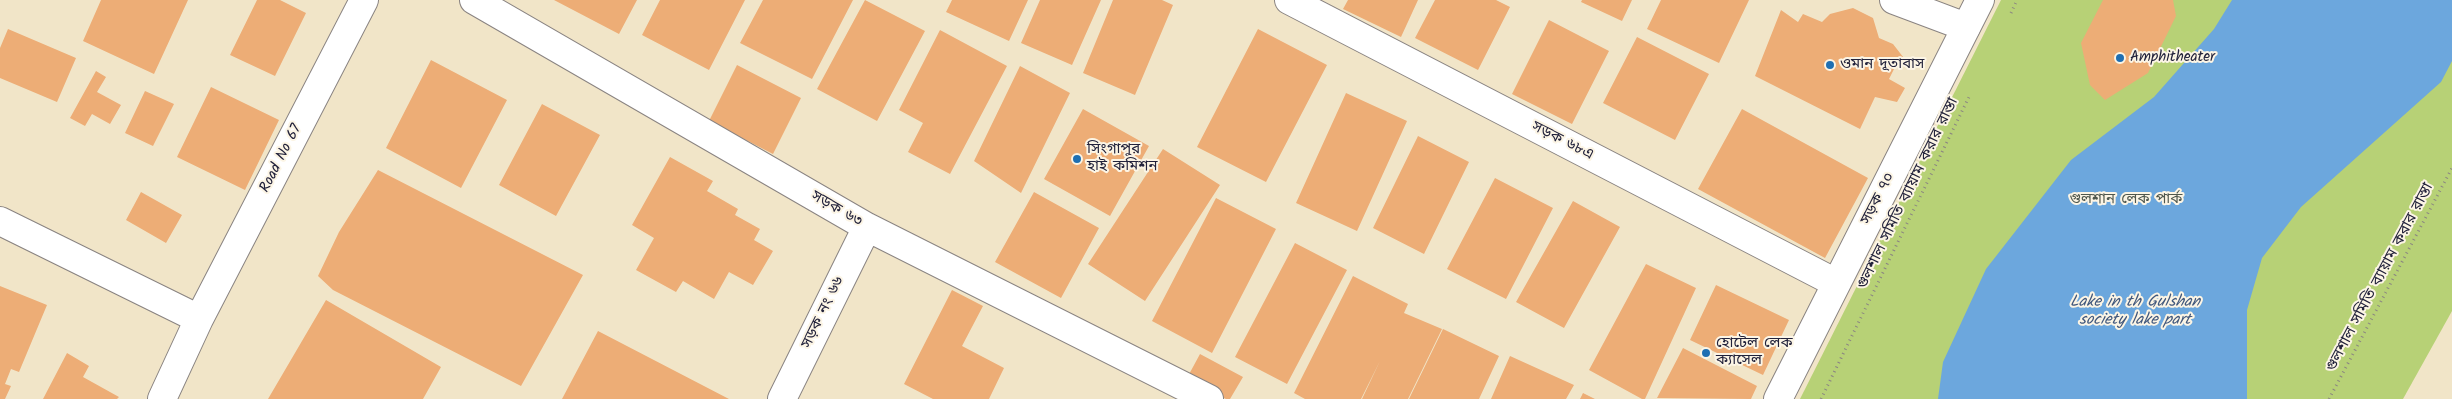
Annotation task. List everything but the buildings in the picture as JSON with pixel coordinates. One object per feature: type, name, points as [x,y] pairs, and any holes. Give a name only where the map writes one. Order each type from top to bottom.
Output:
[{"type":"street","name":"Road No 67","points":[[162,399],[200,318],[364,0]]},
{"type":"street","name":"সড়ক ৬৩","points":[[474,0],[867,227],[1209,399]]},
{"type":"street","name":"সড়ক ৬৮এ","points":[[1289,0],[1836,283]]},
{"type":"street","points":[[1894,0],[1966,27]]},
{"type":"street","name":"সড়ক ৭০","points":[[1778,399],[1980,0]]},
{"type":"street","points":[[0,221],[200,318]]},
{"type":"street","name":"সড়ক নং ৬৬","points":[[782,399],[867,227]]},
{"type":"path","points":[[2008,18],[2017,0]]},
{"type":"path","name":"গুলশাল সমিতি ব্যায়াম করার রাস্তা","points":[[1821,399],[1974,88]]},
{"type":"path","name":"গুলশাল সমিতি ব্যায়াম করার রাস্তা","points":[[2329,399],[2452,168]]},
{"type":"green space","name":"গুলশান লেক পার্ক","points":[[2001,0],[2452,0],[2452,311],[2403,399],[1800,399]]},
{"type":"water","name":"Lake in th Gulshan society lake part","points":[[2232,0],[2452,0],[2452,61],[2441,82],[2301,207],[2262,258],[2247,310],[2247,399],[1938,399],[1943,362],[1986,269],[2071,160],[2154,97],[2214,29]]},
{"type":"place","name":"Amphitheater","points":[[2120,58]]},
{"type":"place","name":"ওমান দূতাবাস","points":[[1830,65]]},
{"type":"place","name":"সিংগাপুর হাই কমিশন","points":[[1077,159]]},
{"type":"place","name":"হোটেল লেক ক্যাসেল","points":[[1706,353]]}]
